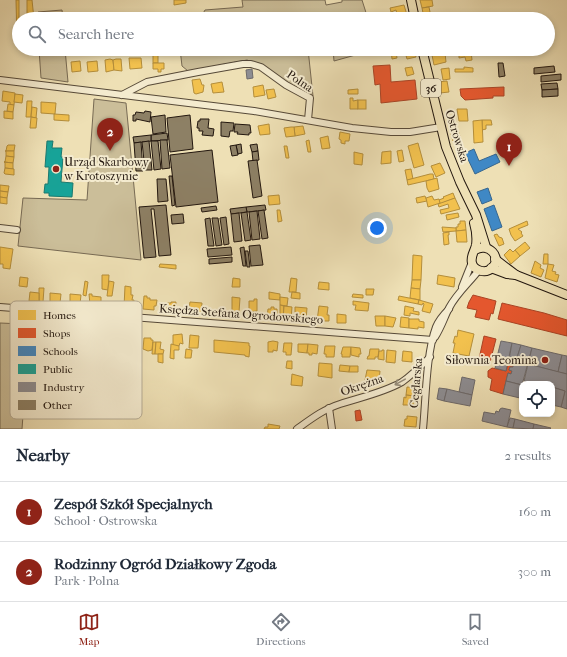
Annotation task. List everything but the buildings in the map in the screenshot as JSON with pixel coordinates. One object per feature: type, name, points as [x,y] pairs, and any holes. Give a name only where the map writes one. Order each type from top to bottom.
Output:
[{"type":"main road","points":[[411,0],[414,12]]},
{"type":"main road","name":"Ostrowska","points":[[424,56],[441,127],[451,160],[480,225],[486,247]]},
{"type":"main road","name":"Ostrowska","points":[[470,205],[476,232],[475,250]]},
{"type":"main road","points":[[475,250],[486,247]]},
{"type":"main road","name":"36","points":[[486,247],[492,251],[495,259],[516,275]]},
{"type":"main road","name":"36","points":[[472,262],[475,250]]},
{"type":"main road","points":[[491,268],[495,259]]},
{"type":"main road","points":[[472,262],[476,269],[479,270]]},
{"type":"main road","name":"36","points":[[479,270],[484,271],[491,268],[507,274],[516,275],[567,295]]},
{"type":"street","name":"Polna","points":[[122,95],[147,82],[243,64],[250,64],[261,68],[286,85],[310,98],[308,120]]},
{"type":"street","points":[[0,80],[254,110],[308,120],[391,132],[410,132],[441,127]]},
{"type":"street","points":[[0,228],[17,230]]},
{"type":"street","name":"Ceglarska","points":[[462,289],[472,262]]},
{"type":"street","name":"Ceglarska","points":[[423,429],[433,340],[441,329],[449,309],[462,289],[479,270]]},
{"type":"street","name":"Księdza Stefana Ogrodowskiego","points":[[0,308],[10,309]]},
{"type":"street","name":"Księdza Stefana Ogrodowskiego","points":[[142,318],[433,340]]},
{"type":"street","name":"Okrężna","points":[[297,429],[329,408],[380,392],[400,382],[411,375],[430,357]]},
{"type":"street","points":[[329,408],[332,429]]},
{"type":"shaded area","points":[[242,0],[325,0],[326,5],[342,2],[342,0],[362,0],[366,12],[204,12],[205,10],[243,7]]},
{"type":"shaded area","points":[[62,10],[62,12],[38,12]]},
{"type":"shaded area","points":[[39,56],[66,56],[68,82],[41,78]]},
{"type":"shaded area","points":[[181,56],[309,56],[313,96],[287,82],[264,66],[247,60],[188,71],[182,66]]},
{"type":"shaded area","points":[[334,56],[352,56],[334,61]]},
{"type":"shaded area","points":[[94,99],[126,103],[141,260],[18,246],[23,198],[87,200]]},
{"type":"shaded area","points":[[0,323],[10,323],[10,419],[23,419],[22,429],[0,429]]},
{"type":"place","name":"Rodzinny Ogród Działkowy Zgoda","points":[[110,151]]},
{"type":"place","name":"Zespół Szkół Specjalnych","points":[[509,166]]},
{"type":"place","name":"Urząd Skarbowy w Krotoszynie","points":[[56,169]]},
{"type":"place","name":"Siłownia Teomina","points":[[545,360]]}]
